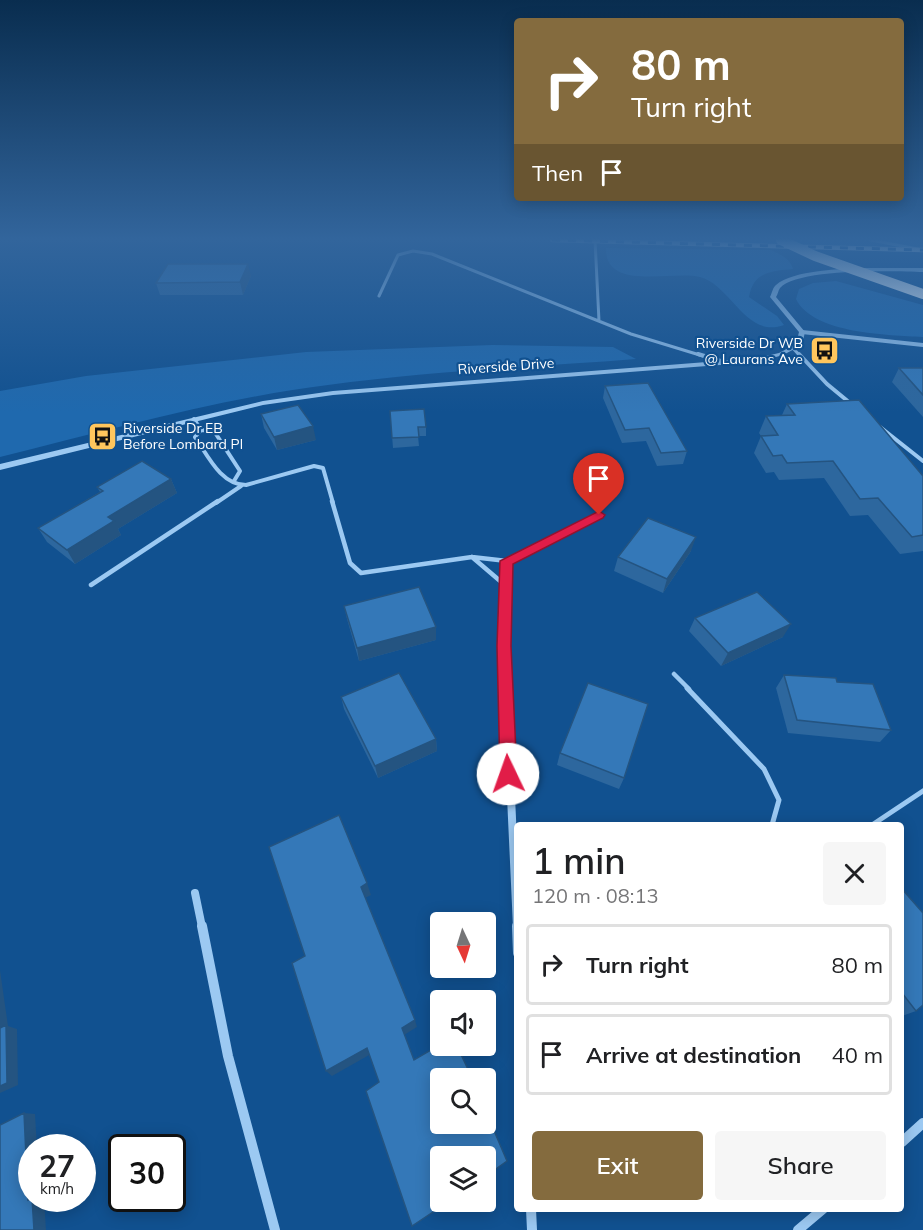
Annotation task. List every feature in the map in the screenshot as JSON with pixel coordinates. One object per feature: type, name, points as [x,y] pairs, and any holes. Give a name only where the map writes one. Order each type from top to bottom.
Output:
[{"type":"street","points":[[773,297],[802,332],[923,345]]},
{"type":"street","points":[[793,348],[799,345],[802,332]]},
{"type":"street","name":"Riverside Drive","points":[[0,466],[263,403],[333,393],[758,360],[793,348]]},
{"type":"street","points":[[507,561],[507,728],[514,871]]},
{"type":"street","points":[[195,893],[228,1056],[274,1230]]},
{"type":"street","points":[[904,1140],[923,1123]]},
{"type":"street","points":[[531,1212],[532,1230]]},
{"type":"street","points":[[798,1230],[819,1212]]},
{"type":"lane","points":[[542,297],[599,321],[724,362]]},
{"type":"lane","points":[[598,297],[599,321]]},
{"type":"lane","points":[[793,348],[827,384],[858,409]]},
{"type":"lane","points":[[194,419],[201,430]]},
{"type":"lane","points":[[876,424],[923,461]]},
{"type":"lane","points":[[201,430],[195,437],[222,477],[241,486]]},
{"type":"lane","points":[[201,430],[214,431],[240,471],[234,481]]},
{"type":"lane","points":[[91,585],[241,486],[314,466],[323,468],[350,563],[361,573],[472,557],[507,561],[599,515]]},
{"type":"lane","points":[[472,557],[506,586]]},
{"type":"lane","points":[[674,674],[765,769],[779,800],[773,822]]},
{"type":"lane","points":[[876,822],[923,791]]},
{"type":"shaded area","points":[[728,297],[750,297],[777,316],[784,325],[771,327],[759,325]]},
{"type":"shaded area","points":[[895,297],[923,305],[923,337],[872,333],[835,326],[805,311],[796,299]]},
{"type":"shaded area","points":[[492,345],[613,347],[636,359],[405,376],[287,391],[163,416],[0,457],[0,391],[86,376],[306,352]]},
{"type":"building","points":[[899,368],[923,368],[923,395]]},
{"type":"building","points":[[648,383],[687,451],[661,453],[649,428],[625,430],[605,386]]},
{"type":"building","points":[[859,400],[923,476],[923,535],[912,537],[878,498],[860,499],[833,461],[787,463],[782,455],[773,456],[761,436],[778,435],[766,416],[795,415],[787,404]]},
{"type":"building","points":[[298,405],[313,426],[274,437],[261,414]]},
{"type":"building","points":[[424,409],[426,427],[418,427],[419,437],[392,438],[390,411]]},
{"type":"building","points":[[142,461],[171,479],[108,517],[114,521],[67,550],[38,528],[103,491],[97,487]]},
{"type":"building","points":[[648,518],[696,537],[667,579],[618,557]]},
{"type":"building","points":[[419,587],[436,627],[357,648],[344,606]]},
{"type":"building","points":[[757,592],[791,624],[728,653],[695,618]]},
{"type":"building","points":[[399,673],[436,739],[375,766],[341,697]]},
{"type":"building","points":[[784,675],[836,678],[837,682],[873,684],[891,730],[797,720]]},
{"type":"building","points":[[588,683],[648,704],[624,778],[560,753]]},
{"type":"building","points":[[339,815],[367,883],[361,887],[415,1020],[402,1028],[414,1060],[430,1051],[430,1056],[462,1056],[467,1068],[430,1068],[430,1134],[495,1134],[507,1161],[496,1169],[496,1146],[430,1146],[430,1212],[433,1212],[412,1226],[366,1091],[379,1082],[367,1048],[326,1071],[292,963],[305,956],[269,847]]},
{"type":"building","points":[[904,891],[923,913],[923,1005],[916,1011],[904,996]]},
{"type":"building","points":[[6,1025],[7,1083],[0,1086],[0,1028]]},
{"type":"building","points":[[24,1113],[25,1134],[18,1134],[18,1212],[33,1212],[34,1230],[0,1230],[0,1125]]},
{"type":"place","name":"Riverside Dr WB @ Laurans Ave","points":[[824,351]]},
{"type":"place","name":"Riverside Dr EB Before Lombard Pl","points":[[102,436]]},
{"type":"route","points":[[508,774],[504,646],[507,561],[599,515]]}]
